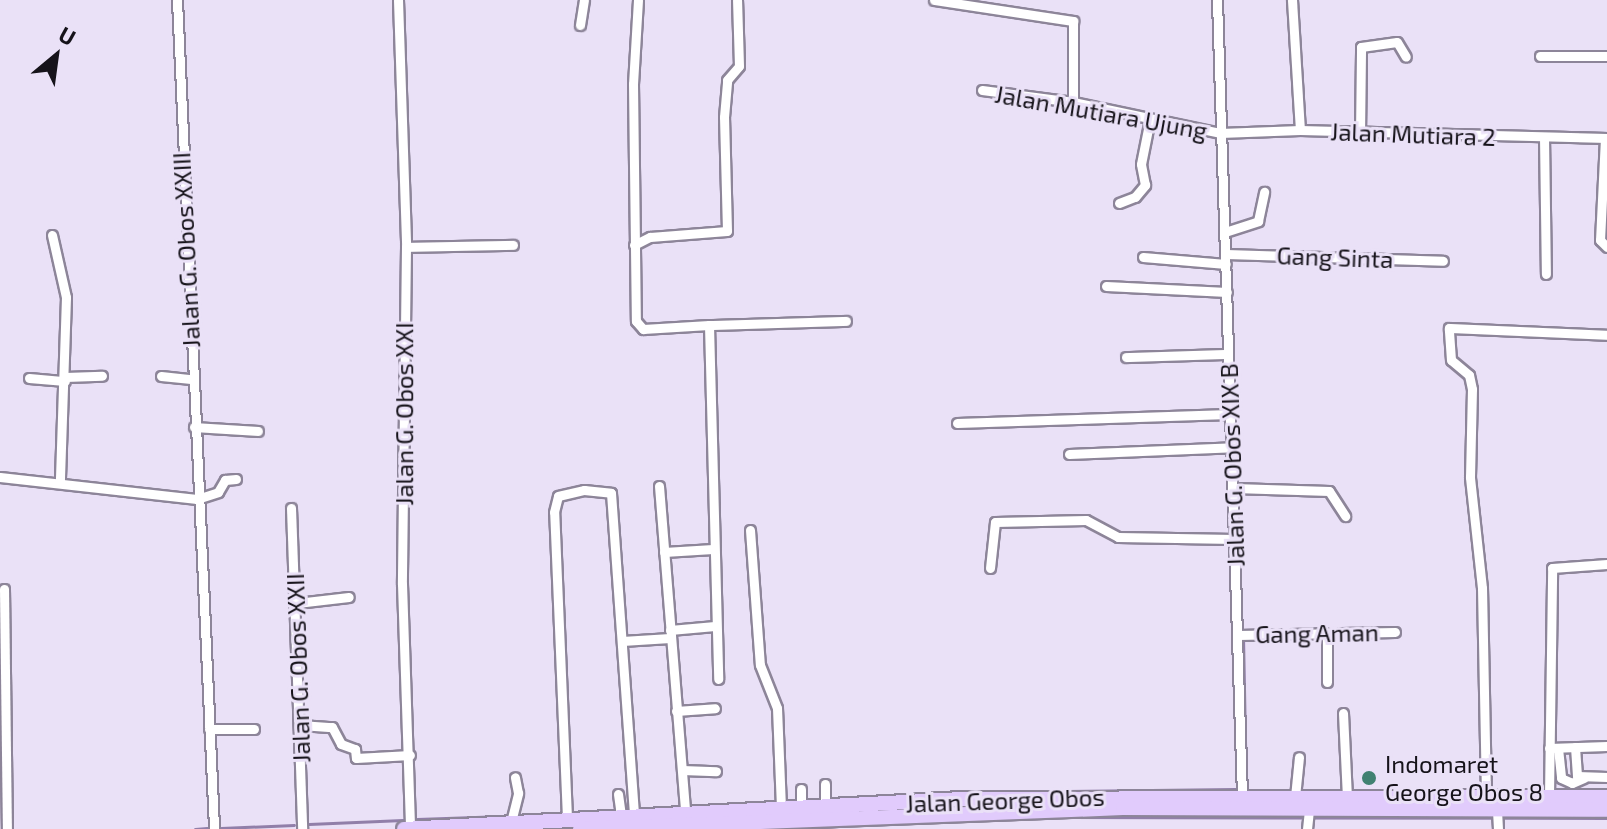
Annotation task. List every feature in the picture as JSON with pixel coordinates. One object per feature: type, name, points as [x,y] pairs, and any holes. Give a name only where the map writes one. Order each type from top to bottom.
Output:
[{"type":"main road","name":"Jalan George Obos","points":[[407,829],[962,799],[1347,797],[1486,792],[1549,792],[1607,797]]},
{"type":"main road","name":"Jalan George Obos","points":[[580,829],[739,826],[962,813],[1607,810]]},
{"type":"street","name":"Jalan G. Obos XXIII","points":[[177,0],[191,379],[214,829]]},
{"type":"street","name":"Jalan G. Obos XXI","points":[[398,0],[406,247],[402,584],[410,755],[407,829]]},
{"type":"street","points":[[580,25],[584,0]]},
{"type":"street","points":[[638,0],[634,245],[638,326],[846,321]]},
{"type":"street","points":[[634,245],[650,237],[727,231],[724,117],[727,80],[739,66],[737,0]]},
{"type":"street","points":[[934,0],[1073,21],[1073,102]]},
{"type":"street","name":"Jalan G. Obos XIX B","points":[[1217,0],[1242,797]]},
{"type":"street","points":[[1292,0],[1300,130]]},
{"type":"street","points":[[1360,134],[1361,47],[1397,42],[1406,57]]},
{"type":"street","points":[[1540,56],[1607,56]]},
{"type":"street","name":"Jalan Mutiara Ujung","points":[[982,90],[1073,102],[1220,133]]},
{"type":"street","points":[[1119,203],[1135,197],[1145,185],[1141,164],[1150,119]]},
{"type":"street","name":"Jalan Mutiara 2","points":[[1220,133],[1300,130],[1360,134],[1606,138]]},
{"type":"street","points":[[1544,137],[1546,274]]},
{"type":"street","points":[[1606,138],[1600,240],[1607,247]]},
{"type":"street","points":[[1225,232],[1258,221],[1264,192]]},
{"type":"street","points":[[52,235],[66,297],[60,481]]},
{"type":"street","points":[[406,247],[513,245]]},
{"type":"street","name":"Gang Sinta","points":[[1143,257],[1443,261]]},
{"type":"street","points":[[1106,286],[1227,292]]},
{"type":"street","points":[[709,325],[718,679]]},
{"type":"street","points":[[1486,792],[1482,588],[1470,477],[1472,389],[1469,375],[1451,360],[1449,328],[1607,335]]},
{"type":"street","points":[[1126,357],[1228,354]]},
{"type":"street","points":[[29,378],[102,376]]},
{"type":"street","points":[[161,376],[191,379]]},
{"type":"street","points":[[957,423],[1229,414]]},
{"type":"street","points":[[194,427],[258,431]]},
{"type":"street","points":[[1069,454],[1233,447]]},
{"type":"street","points":[[0,477],[60,481],[197,499],[218,492],[225,480],[236,479]]},
{"type":"street","points":[[659,486],[685,812]]},
{"type":"street","points":[[1234,488],[1329,491],[1345,516]]},
{"type":"street","points":[[567,818],[554,512],[563,493],[611,493],[622,641],[628,815]]},
{"type":"street","name":"Jalan G. Obos XXII","points":[[291,508],[297,603],[302,829]]},
{"type":"street","points":[[990,568],[995,522],[1086,520],[1118,537],[1234,539]]},
{"type":"street","points":[[750,530],[760,665],[777,708],[781,808]]},
{"type":"street","points":[[664,552],[713,549]]},
{"type":"street","points":[[1549,792],[1554,748],[1552,568],[1607,564]]},
{"type":"street","points":[[4,589],[7,829]]},
{"type":"street","points":[[297,603],[349,597]]},
{"type":"street","points":[[622,641],[715,626]]},
{"type":"street","name":"Gang Aman","points":[[1238,635],[1395,632]]},
{"type":"street","points":[[1327,633],[1327,682]]},
{"type":"street","points":[[676,711],[715,708]]},
{"type":"street","points":[[1343,713],[1347,797]]},
{"type":"street","points":[[300,725],[332,727],[341,744],[355,749],[356,758],[410,755]]},
{"type":"street","points":[[209,729],[254,729]]},
{"type":"street","points":[[1554,748],[1607,746]]},
{"type":"street","points":[[1575,747],[1576,774],[1584,778]]},
{"type":"street","points":[[1554,748],[1561,778],[1572,783],[1584,778],[1607,777]]},
{"type":"street","points":[[1295,797],[1299,757]]},
{"type":"street","points":[[682,770],[716,771]]},
{"type":"street","points":[[511,822],[518,793],[515,777]]},
{"type":"street","points":[[825,784],[825,808]]},
{"type":"street","points":[[801,789],[801,809]]},
{"type":"street","points":[[618,794],[628,815]]},
{"type":"street","points":[[1307,829],[1309,809]]},
{"type":"street","points":[[1497,810],[1498,829]]},
{"type":"street","points":[[960,829],[962,813]]},
{"type":"waterway","points":[[1237,508],[1238,492]]},
{"type":"waterway","points":[[1240,604],[1242,632]]},
{"type":"waterway","points":[[1243,636],[1246,790],[1289,790]]},
{"type":"waterway","points":[[1067,791],[1235,789]]},
{"type":"waterway","points":[[1321,790],[1339,790]]},
{"type":"waterway","points":[[1354,790],[1367,790]]},
{"type":"waterway","points":[[1382,790],[1482,790]]},
{"type":"waterway","points":[[1489,790],[1590,790]]},
{"type":"waterway","points":[[575,813],[607,811]]},
{"type":"waterway","points":[[518,815],[560,813]]},
{"type":"waterway","points":[[417,819],[504,816]]},
{"type":"waterway","points":[[1070,817],[1607,818]]},
{"type":"waterway","points":[[309,824],[403,820]]},
{"type":"waterway","points":[[221,828],[294,825]]},
{"type":"waterway","points":[[795,829],[839,826]]},
{"type":"waterway","points":[[195,829],[207,828]]},
{"type":"place","name":"Indomaret George Obos 8","points":[[1369,778]]}]
